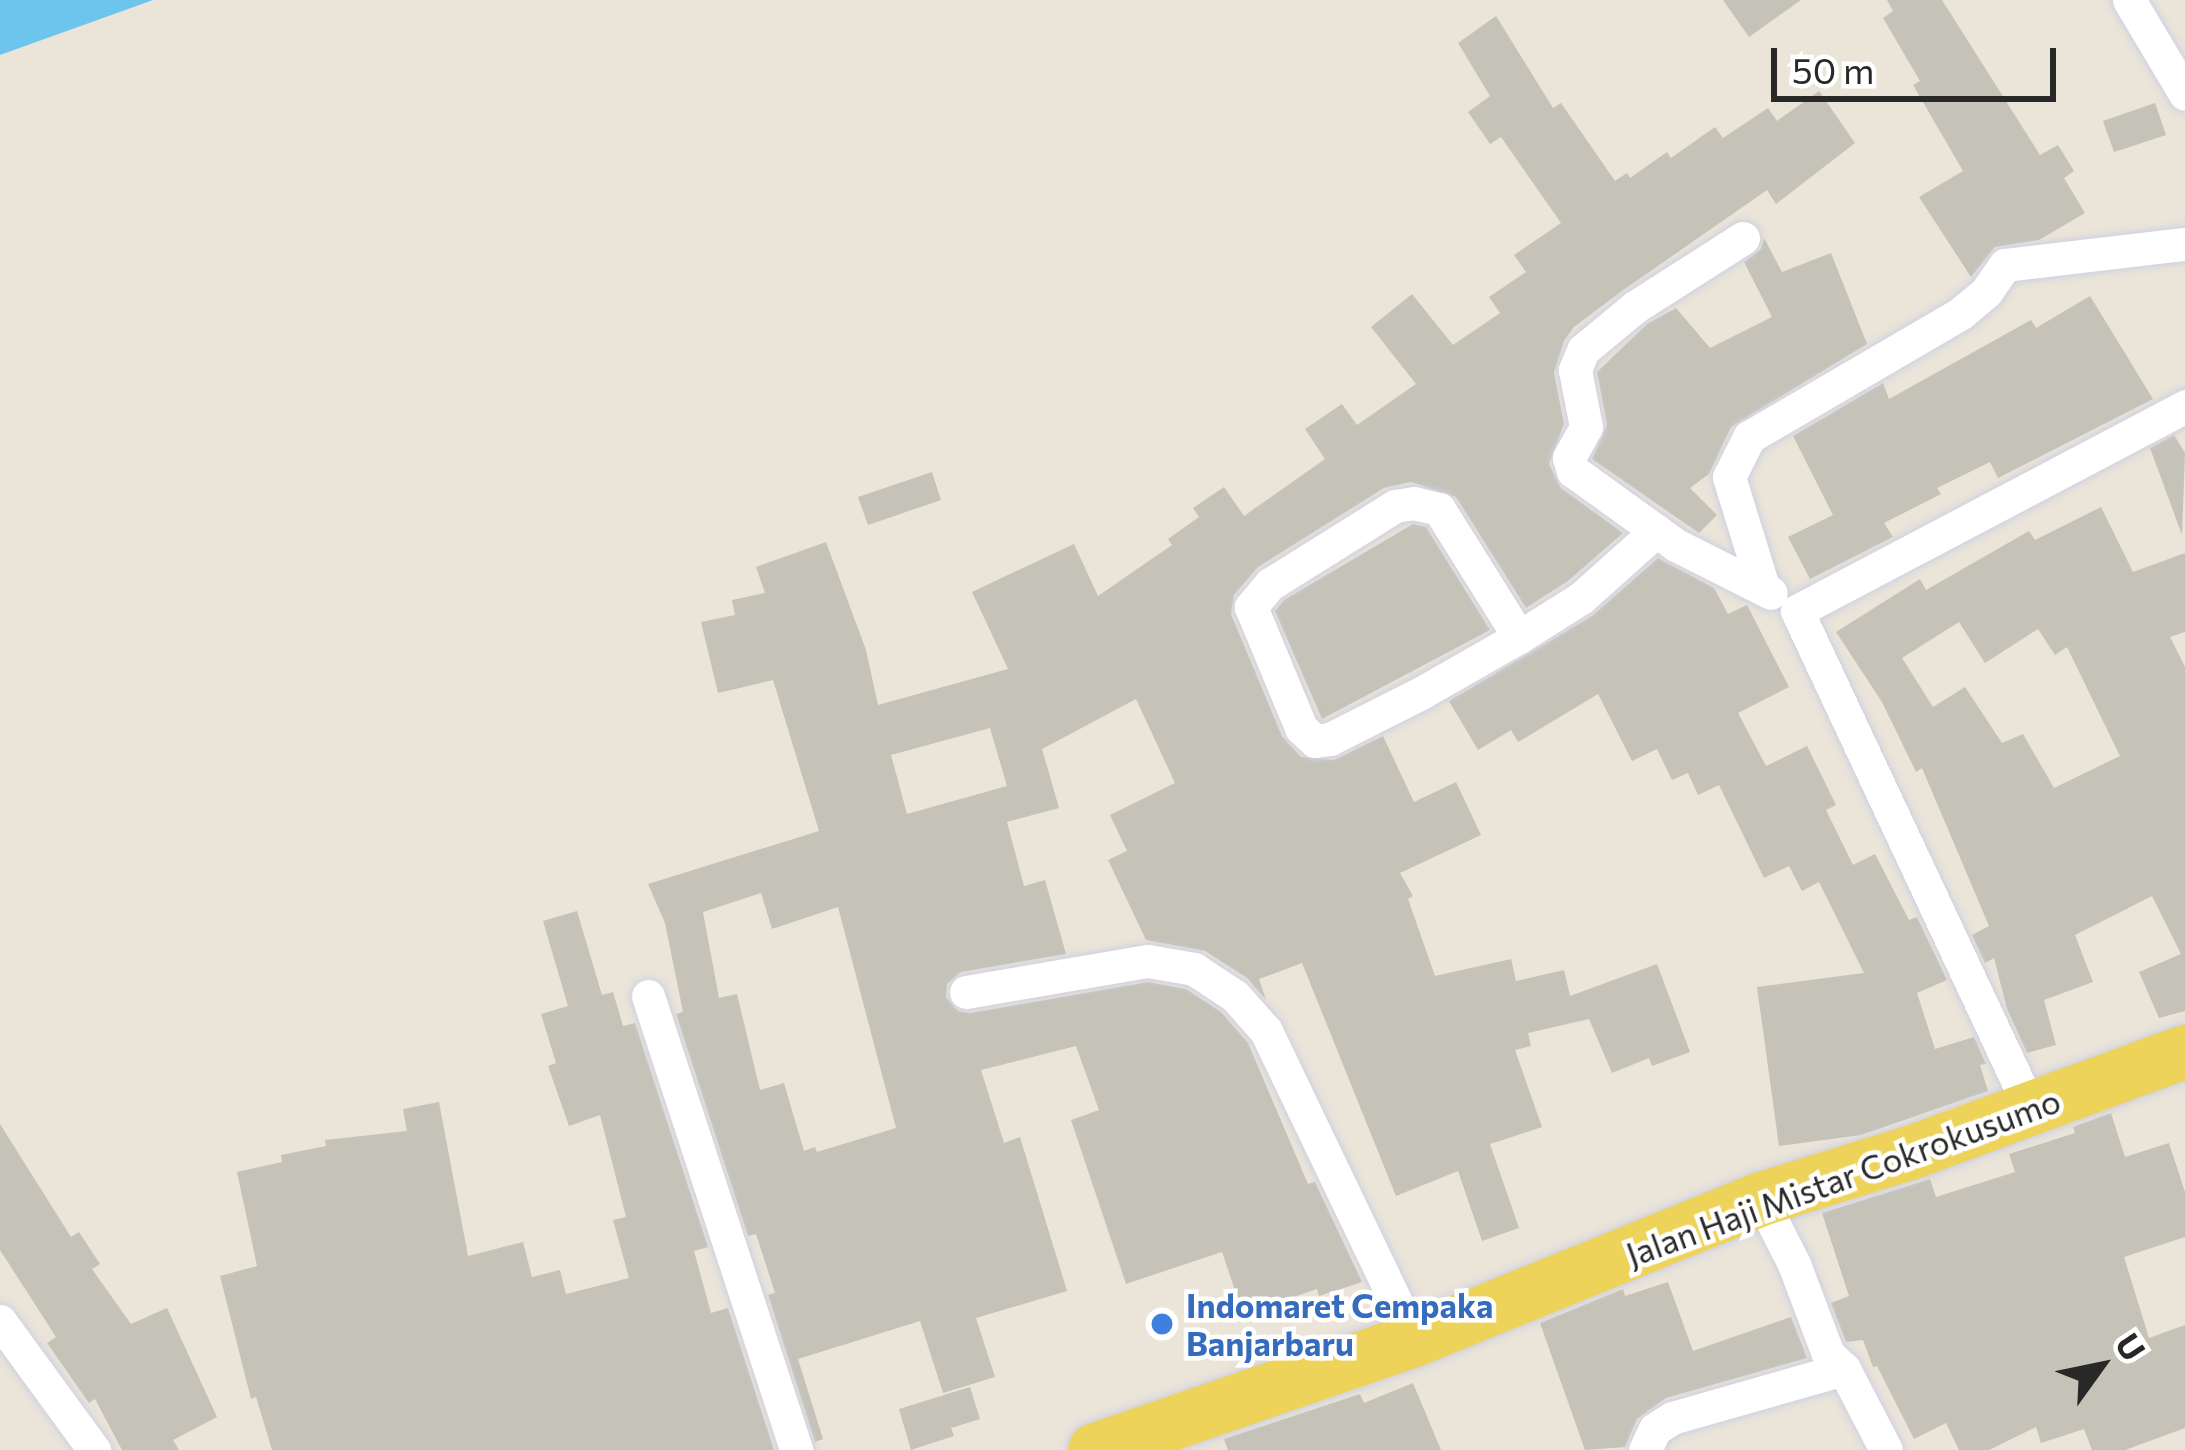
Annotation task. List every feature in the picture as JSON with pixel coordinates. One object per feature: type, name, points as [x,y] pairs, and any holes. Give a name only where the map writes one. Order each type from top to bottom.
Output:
[{"type":"main road","name":"Jalan Haji Mistar Cokrokusumo","points":[[1095,1450],[1414,1340],[1761,1199],[2032,1110],[2185,1052]]},
{"type":"street","points":[[2129,0],[2185,94]]},
{"type":"street","points":[[1743,238],[1635,307],[1576,360],[1586,427],[1571,449],[1573,471],[1656,532],[1763,587],[1797,611],[2032,1110]]},
{"type":"street","points":[[1763,587],[1729,477],[1749,437],[1961,313],[1979,300],[2005,265],[2185,244]]},
{"type":"street","points":[[1797,611],[2185,406]]},
{"type":"street","points":[[1519,637],[1439,509],[1414,503],[1395,506],[1270,584],[1251,607],[1301,728],[1315,741],[1330,739],[1421,693],[1519,637],[1581,598],[1656,532]]},
{"type":"street","points":[[966,992],[1148,961],[1193,969],[1235,996],[1266,1031],[1414,1340]]},
{"type":"street","points":[[648,996],[796,1450]]},
{"type":"street","points":[[1761,1199],[1795,1264],[1828,1354],[1844,1369],[1886,1450]]},
{"type":"street","points":[[0,1321],[94,1450]]},
{"type":"street","points":[[1645,1450],[1654,1430],[1672,1418],[1844,1369]]},
{"type":"water","points":[[0,0],[153,0],[0,55]]},
{"type":"building","points":[[1723,0],[1801,0],[1749,37]]},
{"type":"building","points":[[1887,0],[1942,0],[2040,155],[2058,145],[2074,171],[2064,178],[2085,213],[2039,240],[1995,247],[1971,277],[1919,197],[1963,171],[1913,85],[1920,81],[1883,18],[1893,11]]},
{"type":"building","points":[[1496,16],[1553,108],[1561,103],[1615,181],[1627,173],[1630,178],[1667,152],[1671,158],[1715,127],[1723,138],[1768,108],[1777,121],[1819,91],[1855,143],[1776,204],[1767,190],[1622,291],[1574,327],[1564,341],[1554,373],[1564,424],[1549,464],[1561,488],[1623,533],[1568,581],[1526,608],[1456,497],[1411,482],[1384,488],[1258,567],[1234,595],[1231,614],[1282,736],[1301,757],[1334,760],[1383,736],[1414,802],[1456,782],[1481,835],[1400,873],[1413,896],[1408,899],[1435,976],[1511,959],[1516,981],[1564,970],[1570,996],[1657,964],[1690,1052],[1652,1066],[1649,1058],[1612,1073],[1589,1019],[1528,1033],[1531,1046],[1515,1050],[1542,1127],[1490,1144],[1519,1228],[1482,1241],[1458,1171],[1396,1196],[1302,963],[1259,979],[1266,1000],[1247,978],[1205,951],[1146,940],[1108,860],[1127,851],[1110,815],[1175,783],[1136,699],[1042,749],[1059,808],[1007,822],[1024,886],[1045,880],[1066,954],[961,972],[947,984],[946,997],[958,1011],[970,1013],[1148,982],[1186,989],[1221,1012],[1248,1043],[1308,1184],[1315,1182],[1362,1282],[1319,1296],[1317,1289],[1243,1314],[1222,1252],[1126,1284],[1071,1120],[1099,1110],[1076,1046],[981,1070],[1004,1143],[1020,1137],[1067,1291],[976,1318],[995,1377],[943,1393],[920,1321],[798,1359],[823,1439],[815,1442],[768,1295],[775,1293],[756,1234],[748,1236],[676,1014],[683,1012],[665,923],[648,884],[819,831],[773,680],[718,693],[701,622],[735,615],[732,600],[765,593],[756,567],[826,542],[866,650],[878,705],[1008,669],[972,592],[1074,544],[1098,596],[1172,545],[1168,539],[1199,517],[1193,508],[1224,487],[1244,516],[1325,459],[1305,429],[1342,404],[1357,425],[1416,384],[1371,327],[1412,294],[1453,345],[1500,313],[1489,297],[1526,272],[1514,255],[1561,223],[1501,137],[1490,144],[1468,112],[1490,96],[1458,43]],"holes":[[[990,728],[1007,786],[907,814],[891,755]],[[761,893],[772,929],[838,907],[896,1128],[817,1152],[815,1147],[804,1151],[784,1083],[760,1090],[737,994],[719,998],[703,912]]]},
{"type":"building","points":[[2155,103],[2166,135],[2114,152],[2103,121]]},
{"type":"building","points":[[1764,238],[1782,272],[1831,253],[1867,344],[1731,427],[1709,474],[1690,488],[1717,515],[1699,533],[1592,459],[1607,425],[1597,372],[1647,324],[1676,308],[1710,348],[1772,317],[1744,262],[1761,249]]},
{"type":"building","points":[[2090,296],[2153,399],[1998,478],[1990,462],[1937,488],[1941,494],[1884,523],[1893,537],[1810,579],[1788,537],[1833,515],[1793,436],[1883,383],[1889,399],[2031,320],[2036,328]]},
{"type":"building","points":[[2174,435],[2185,453],[2182,535],[2150,448]]},
{"type":"building","points":[[932,472],[941,500],[868,525],[858,497]]},
{"type":"building","points":[[2101,507],[2133,572],[2185,553],[2185,632],[2170,637],[2185,667],[2185,1011],[2159,1018],[2139,972],[2181,954],[2152,896],[2075,935],[2093,982],[2044,1000],[2056,1045],[2027,1053],[2007,1009],[1994,958],[1985,963],[1972,935],[1989,926],[1922,768],[1916,772],[1882,702],[1836,632],[1920,579],[1926,590],[2029,531],[2035,540]],"holes":[[[1959,622],[1985,663],[2038,629],[2055,655],[2067,647],[2120,756],[2054,788],[2023,734],[2002,743],[1965,687],[1933,707],[1902,658]]]},
{"type":"building","points":[[1413,524],[1426,527],[1490,630],[1322,719],[1275,611],[1284,600]]},
{"type":"building","points":[[1658,558],[1714,588],[1728,614],[1747,605],[1789,687],[1738,713],[1766,766],[1807,746],[1836,805],[1826,810],[1853,865],[1875,854],[1909,920],[1917,917],[1947,980],[1917,993],[1935,1049],[1974,1037],[1986,1064],[1980,1065],[1988,1091],[1861,1135],[1779,1146],[1757,987],[1864,973],[1819,882],[1802,891],[1789,866],[1764,878],[1719,785],[1698,795],[1688,773],[1672,780],[1657,749],[1632,761],[1598,694],[1518,742],[1511,730],[1478,750],[1449,701],[1592,616]]},
{"type":"building","points":[[577,911],[602,995],[613,992],[623,1026],[635,1023],[708,1247],[694,1251],[711,1313],[728,1308],[774,1450],[272,1450],[256,1397],[251,1399],[220,1276],[257,1266],[237,1172],[282,1162],[281,1155],[326,1146],[325,1140],[407,1131],[403,1109],[439,1102],[468,1256],[523,1242],[532,1277],[560,1270],[566,1294],[629,1278],[613,1220],[626,1217],[600,1115],[569,1126],[548,1066],[556,1063],[541,1014],[568,1006],[543,921]]},
{"type":"building","points":[[2111,1113],[2125,1157],[2169,1143],[2185,1192],[2185,1237],[2124,1257],[2149,1338],[2185,1325],[2185,1428],[2125,1450],[2092,1450],[2084,1429],[2041,1443],[2036,1427],[1989,1450],[1959,1450],[1946,1423],[1914,1439],[1863,1340],[1846,1342],[1831,1303],[1849,1296],[1822,1213],[1930,1179],[1936,1197],[2015,1172],[2009,1154],[2075,1133],[2073,1127]]},
{"type":"building","points":[[0,1124],[71,1237],[79,1232],[100,1264],[92,1269],[131,1324],[167,1308],[217,1417],[173,1440],[179,1450],[122,1450],[95,1399],[89,1403],[47,1343],[56,1337],[0,1250]]},
{"type":"building","points":[[1668,1282],[1693,1351],[1791,1317],[1807,1358],[1666,1398],[1637,1419],[1625,1447],[1585,1450],[1540,1323],[1623,1289],[1625,1296]]},
{"type":"building","points":[[1413,1383],[1441,1450],[1228,1450],[1224,1439],[1360,1394],[1364,1403]]},
{"type":"building","points":[[970,1387],[980,1419],[951,1428],[954,1436],[911,1450],[899,1409]]},
{"type":"place","name":"Indomaret Cempaka Banjarbaru","points":[[1162,1324]]}]
